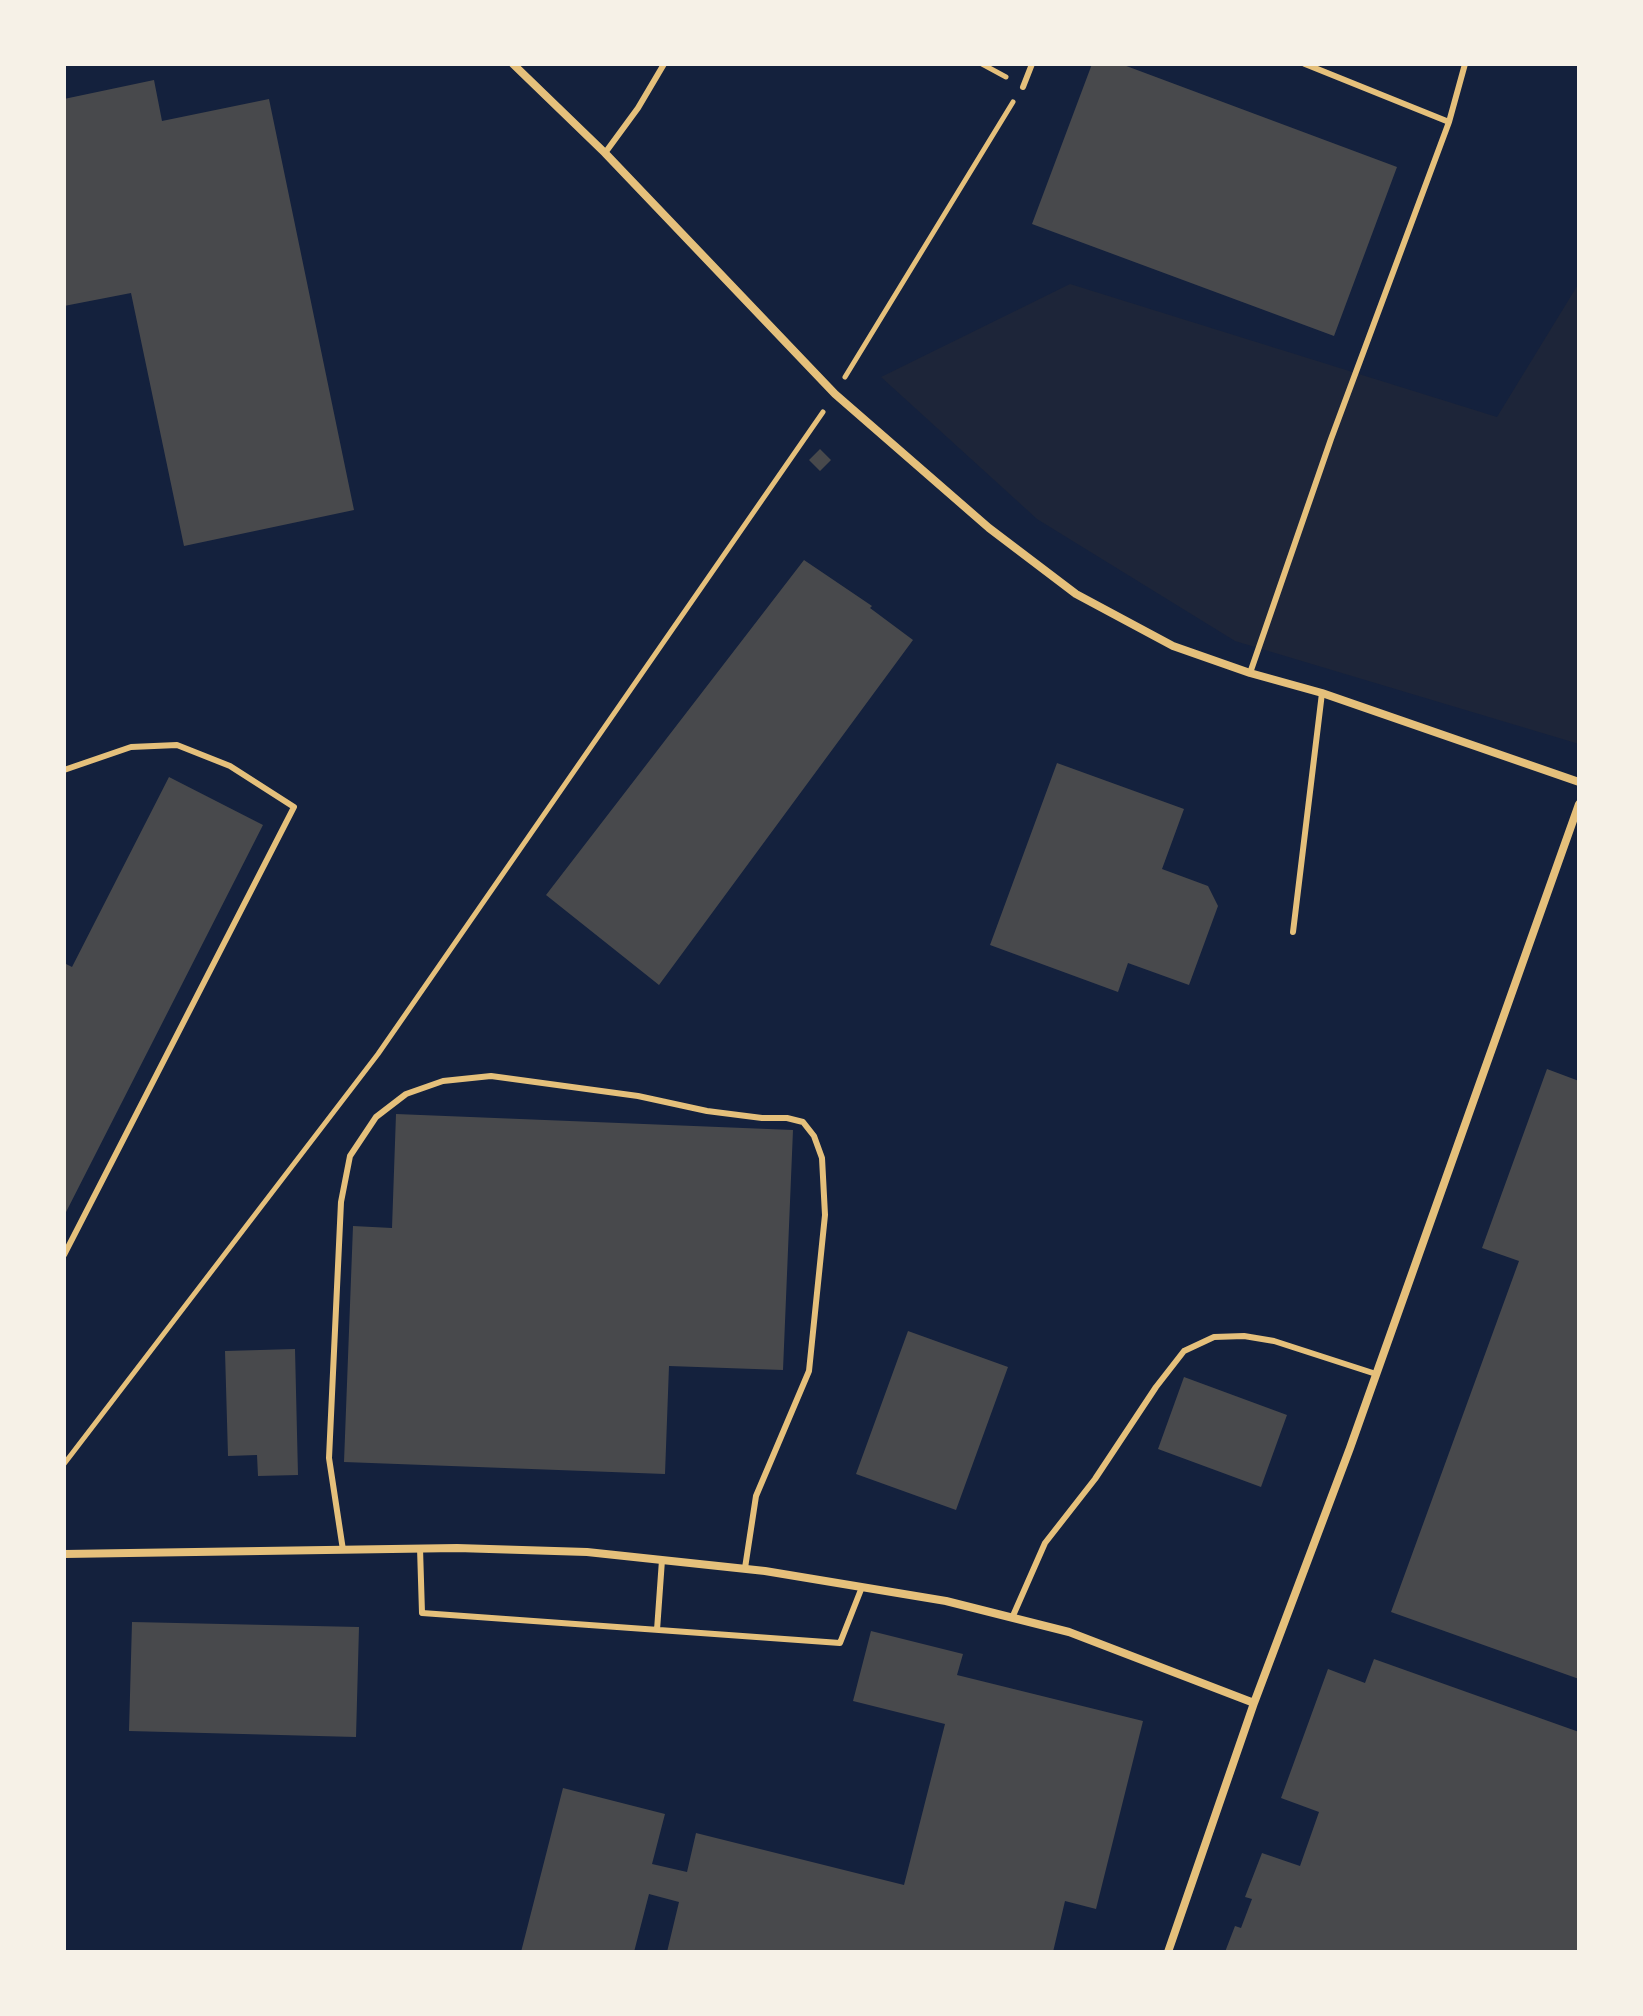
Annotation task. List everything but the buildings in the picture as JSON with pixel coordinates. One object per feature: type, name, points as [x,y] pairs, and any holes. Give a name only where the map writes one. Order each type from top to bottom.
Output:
[{"type":"street","points":[[513,64],[605,153],[835,394],[989,528],[1076,594],[1173,646],[1250,673],[1322,693],[1579,782]]},
{"type":"street","points":[[1168,1952],[1254,1703],[1376,1374],[1579,804]]},
{"type":"street","points":[[64,1554],[420,1548],[587,1552],[745,1568],[946,1601],[1069,1632],[1254,1703]]},
{"type":"lane","points":[[605,153],[638,108],[664,64]]},
{"type":"lane","points":[[1023,87],[1032,64]]},
{"type":"lane","points":[[1305,64],[1449,122]]},
{"type":"lane","points":[[1250,673],[1331,439],[1449,122],[1465,64]]},
{"type":"lane","points":[[1293,932],[1322,693]]},
{"type":"lane","points":[[64,770],[131,747],[177,745],[230,766],[294,807],[64,1255]]},
{"type":"lane","points":[[343,1550],[329,1458],[341,1202],[350,1156],[376,1117],[406,1094],[443,1081],[491,1076],[638,1096],[707,1111],[787,1118],[803,1122],[814,1136],[822,1158],[825,1215],[809,1371],[756,1496],[745,1568]]},
{"type":"lane","points":[[1012,1618],[1045,1543],[1095,1479],[1156,1387],[1184,1351],[1214,1337],[1244,1336],[1274,1341],[1376,1374]]},
{"type":"lane","points":[[420,1548],[422,1613],[840,1643],[862,1587]]},
{"type":"lane","points":[[657,1630],[662,1560]]},
{"type":"path","points":[[64,1464],[378,1054],[835,394],[1023,87],[982,64]]},
{"type":"shaded area","points":[[1579,283],[1579,744],[1235,641],[1037,519],[881,377],[1070,284],[1497,417]]}]
